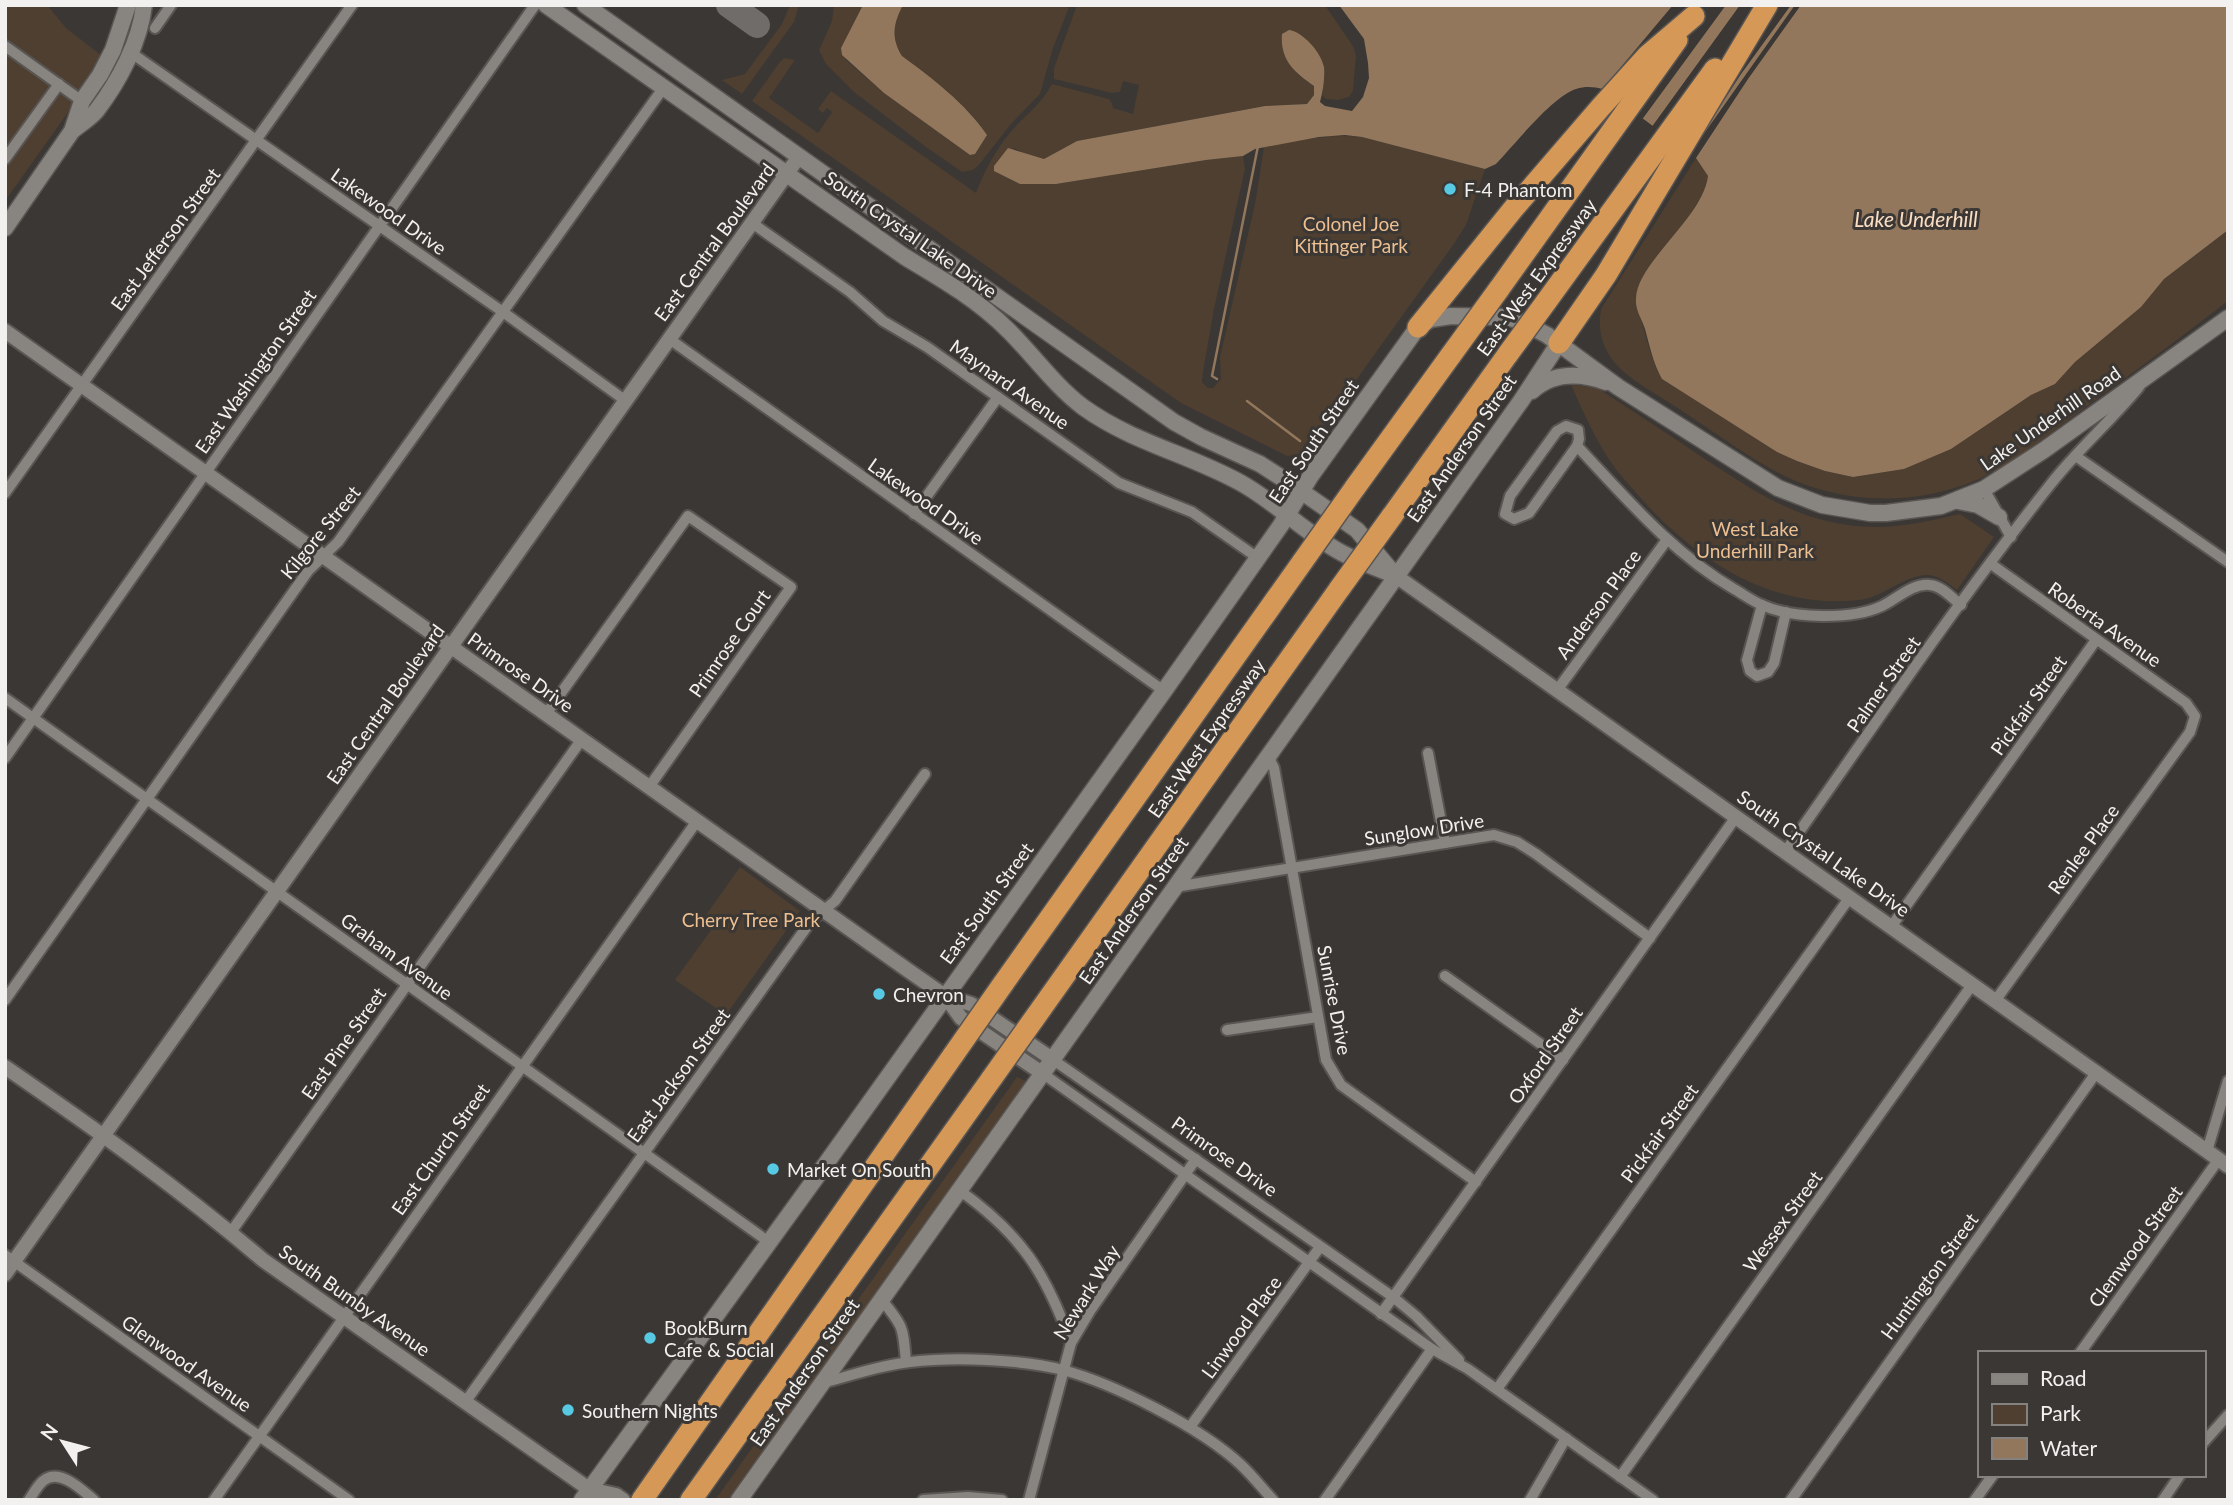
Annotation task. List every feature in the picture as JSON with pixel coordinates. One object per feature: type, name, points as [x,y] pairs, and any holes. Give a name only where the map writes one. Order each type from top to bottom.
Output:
[{"type":"highway","name":"East-West Expressway","points":[[691,1500],[1508,354],[1765,5]]},
{"type":"highway","points":[[1559,343],[1606,275],[1765,5]]},
{"type":"highway","name":"East-West Expressway","points":[[642,1500],[1354,489],[1698,11]]},
{"type":"highway","points":[[1418,327],[1514,208],[1647,56],[1698,11]]},
{"type":"main road","points":[[5,228],[72,131],[82,101],[113,50],[128,5]]},
{"type":"main road","name":"South Crystal Lake Drive","points":[[546,5],[905,257],[946,280],[974,300],[1009,331],[1082,406],[1117,428],[1239,482],[1341,553],[1396,576]]},
{"type":"main road","name":"South Crystal Lake Drive","points":[[584,5],[1174,422],[1201,438],[1260,464],[1357,530],[1396,576]]},
{"type":"main road","points":[[72,131],[96,112],[119,77],[144,8]]},
{"type":"main road","name":"Lake Underhill Road","points":[[1418,327],[1436,318],[1504,317],[1533,327],[1618,387],[1762,480],[1829,507],[1870,513],[1903,512],[1958,501],[1984,489],[2018,469],[2228,318]]},
{"type":"main road","name":"East South Street","points":[[590,1496],[1164,691],[1418,327]]},
{"type":"main road","name":"East Anderson Street","points":[[739,1500],[1521,401],[1559,343]]},
{"type":"main road","name":"Lake Underhill Road","points":[[1521,401],[1539,385],[1555,377],[1594,378],[1618,387]]},
{"type":"main road","points":[[1958,501],[1978,505],[1999,517]]},
{"type":"street","name":"East Jefferson Street","points":[[5,493],[352,5]]},
{"type":"street","name":"East Washington Street","points":[[5,758],[534,5]]},
{"type":"street","points":[[144,8],[167,10],[155,28]]},
{"type":"street","points":[[5,46],[82,101]]},
{"type":"street","name":"Lakewood Drive","points":[[130,52],[626,401]]},
{"type":"street","points":[[5,159],[59,84]]},
{"type":"street","name":"Kilgore Street","points":[[5,1000],[308,571],[338,542],[664,87]]},
{"type":"street","name":"East Central Boulevard","points":[[5,1274],[10,1258],[103,1134],[797,158]]},
{"type":"street","name":"Maynard Avenue","points":[[752,223],[850,292],[883,321],[927,347],[1119,483],[1192,512],[1258,558]]},
{"type":"street","name":"Primrose Drive","points":[[5,331],[945,996],[971,1004],[1393,1297],[1416,1316],[1468,1369]]},
{"type":"street","name":"Lakewood Drive","points":[[668,338],[1164,691]]},
{"type":"street","name":"Palmer Street","points":[[1785,852],[1961,605],[2060,472],[2077,457],[2148,376]]},
{"type":"street","points":[[914,514],[998,397]]},
{"type":"street","points":[[1566,426],[1578,430],[1577,446],[1529,513],[1514,519],[1506,513],[1510,496],[1557,431],[1566,426]]},
{"type":"street","points":[[1577,446],[1666,541],[1710,575],[1762,606],[1786,612],[1838,617],[1881,607],[1913,587],[1928,584],[1938,587],[1961,605]]},
{"type":"street","points":[[2077,457],[2228,562]]},
{"type":"street","points":[[1984,489],[2011,537]]},
{"type":"street","name":"Primrose Court","points":[[546,714],[688,516],[791,587],[649,787]]},
{"type":"street","name":"Anderson Place","points":[[1558,689],[1666,541]]},
{"type":"street","name":"Roberta Avenue","points":[[1991,564],[2186,703],[2195,716]]},
{"type":"street","name":"South Crystal Lake Drive","points":[[1396,576],[2218,1159]]},
{"type":"street","points":[[1762,606],[1747,660],[1750,671],[1758,676],[1768,672],[1774,663],[1786,612]]},
{"type":"street","name":"Pickfair Street","points":[[1891,927],[2096,640]]},
{"type":"street","name":"Graham Avenue","points":[[5,698],[769,1242]]},
{"type":"street","name":"Renlee Place","points":[[1995,1001],[2190,732],[2195,716]]},
{"type":"street","name":"East Pine Street","points":[[231,1232],[582,739]]},
{"type":"street","points":[[1428,753],[1445,843]]},
{"type":"street","name":"Sunrise Drive","points":[[1269,756],[1274,768],[1293,868],[1326,1060],[1340,1085],[1476,1182]]},
{"type":"street","name":"East Jackson Street","points":[[466,1401],[811,921],[835,901],[925,774]]},
{"type":"street","name":"Oxford Street","points":[[1381,1314],[1736,817]]},
{"type":"street","name":"East Church Street","points":[[214,1500],[343,1315],[697,821]]},
{"type":"street","name":"Sunglow Drive","points":[[1175,887],[1494,835],[1517,842],[1536,854],[1650,938]]},
{"type":"street","name":"Pickfair Street","points":[[1497,1389],[1850,897]]},
{"type":"street","points":[[1445,976],[1563,1060]]},
{"type":"street","name":"Wessex Street","points":[[1620,1477],[1972,985]]},
{"type":"street","name":"Primrose Drive","points":[[945,996],[961,1018],[1185,1173],[1381,1314],[1432,1349],[1468,1369],[1653,1500]]},
{"type":"street","points":[[1227,1030],[1318,1017]]},
{"type":"street","name":"South Bumby Avenue","points":[[5,1067],[103,1134],[264,1259],[466,1401],[590,1496],[616,1495],[623,1500]]},
{"type":"street","name":"Huntington Street","points":[[1791,1500],[2096,1073]]},
{"type":"street","name":"Clemwood Street","points":[[2081,1351],[2218,1159],[2228,1081]]},
{"type":"street","name":"Newark Way","points":[[1029,1500],[1071,1343],[1090,1311],[1196,1158]]},
{"type":"street","points":[[959,1190],[990,1213],[1020,1243],[1043,1276],[1057,1304],[1071,1343]]},
{"type":"street","name":"Linwood Place","points":[[1190,1427],[1321,1247]]},
{"type":"street","name":"Glenwood Avenue","points":[[10,1258],[349,1500]]},
{"type":"street","points":[[881,1299],[903,1328],[906,1362]]},
{"type":"street","points":[[1325,1500],[1432,1349]]},
{"type":"street","points":[[822,1383],[906,1362],[942,1359],[980,1360],[1063,1370],[1120,1392],[1190,1427],[1240,1464],[1273,1500]]},
{"type":"street","points":[[2205,1441],[2228,1415]]},
{"type":"street","points":[[1530,1500],[1566,1438]]},
{"type":"street","points":[[29,1500],[44,1479],[57,1476],[69,1481],[94,1500]]},
{"type":"street","points":[[1975,1500],[1992,1477]]},
{"type":"street","points":[[2163,1500],[2179,1477]]},
{"type":"street","points":[[923,1500],[968,1497],[1002,1500]]},
{"type":"green space","points":[[5,5],[47,5],[66,28],[106,59],[5,201]]},
{"type":"green space","points":[[790,5],[799,5],[794,22],[742,94],[722,80],[745,74],[782,24]]},
{"type":"green space","points":[[834,5],[863,5],[841,48],[846,60],[884,93],[970,155],[981,126],[969,112],[902,56],[898,49],[895,31],[903,5],[1070,5],[1053,48],[1040,94],[1011,124],[978,166],[962,172],[854,92],[826,64],[819,50],[832,21]]},
{"type":"green space","name":"Colonel Joe Kittinger Park","points":[[1077,5],[1325,5],[1353,46],[1356,55],[1353,91],[1349,97],[1326,99],[1322,95],[1323,89],[1296,73],[1314,86],[1314,95],[1307,104],[1265,106],[1077,141],[1044,159],[1014,148],[1010,179],[1020,184],[1056,184],[1243,156],[1245,169],[1203,372],[1202,382],[1208,388],[1213,388],[1221,379],[1220,357],[1255,204],[1264,147],[1325,137],[1362,137],[1485,169],[1466,225],[1303,454],[1287,456],[1181,403],[752,101],[784,58],[795,60],[769,98],[818,133],[832,112],[827,108],[823,113],[818,109],[831,91],[976,193],[1003,141],[1052,84],[1109,99],[1113,108],[1133,114],[1139,85],[1123,81],[1120,92],[1112,93],[1054,79],[1054,68]]},
{"type":"green space","points":[[1696,158],[1708,176],[1707,187],[1636,306],[1654,362],[1662,379],[1777,452],[1825,471],[1853,477],[1904,469],[1951,449],[2031,395],[2055,384],[2075,362],[2141,307],[2164,279],[2228,230],[2228,301],[2029,448],[1987,475],[1952,489],[1910,497],[1868,498],[1827,491],[1791,479],[1741,451],[1634,380],[1611,358],[1604,344],[1600,328],[1601,309]]},
{"type":"green space","name":"West Lake Underhill Park","points":[[1571,385],[1596,387],[1741,482],[1803,514],[1849,525],[1886,527],[1960,514],[1994,537],[1957,590],[1929,575],[1911,578],[1877,595],[1859,600],[1826,601],[1795,597],[1765,588],[1709,559],[1659,518],[1610,461]]},
{"type":"green space","name":"Cherry Tree Park","points":[[740,867],[800,911],[726,1015],[675,980],[716,923],[706,915]]},
{"type":"green space","points":[[1017,1077],[1028,1082],[732,1500],[715,1500]]},
{"type":"water","points":[[863,5],[903,5],[895,31],[898,49],[902,56],[959,102],[979,124],[987,135],[975,154],[970,155],[884,93],[842,55],[841,48]]},
{"type":"water","name":"Lake Underhill","points":[[1339,5],[2228,5],[2228,230],[2164,279],[2141,307],[2075,362],[2055,384],[2031,395],[1951,449],[1904,469],[1853,477],[1825,471],[1777,452],[1662,379],[1637,307],[1639,285],[1657,255],[1695,208],[1708,176],[1696,158],[1603,89],[1583,87],[1566,94],[1545,111],[1496,164],[1485,169],[1345,135],[1255,149],[1243,156],[1056,184],[1020,184],[994,171],[994,166],[1008,148],[1044,159],[1077,141],[1265,106],[1307,104],[1314,95],[1314,86],[1300,76],[1286,58],[1282,34],[1289,30],[1305,39],[1322,61],[1324,76],[1320,102],[1325,106],[1352,111],[1363,97],[1369,78],[1368,63],[1364,39]]},
{"type":"pier","points":[[1673,5],[1726,5],[1641,121],[1600,92]]},
{"type":"pier","points":[[1740,5],[1791,5],[1741,74],[1688,156],[1651,128]]},
{"type":"pier","points":[[1795,5],[1801,5],[1694,161],[1689,157],[1703,135]]},
{"type":"waterway","points":[[1217,379],[1212,376],[1258,146]]},
{"type":"waterway","points":[[1247,401],[1300,441]]},
{"type":"taxiway","points":[[729,5],[757,25]]},
{"type":"place","name":"F-4 Phantom","points":[[1450,189]]},
{"type":"place","name":"Chevron","points":[[879,994]]},
{"type":"place","name":"Market On South","points":[[773,1169]]},
{"type":"place","name":"BookBurn Cafe & Social","points":[[650,1338]]},
{"type":"place","name":"Southern Nights","points":[[568,1410]]}]
